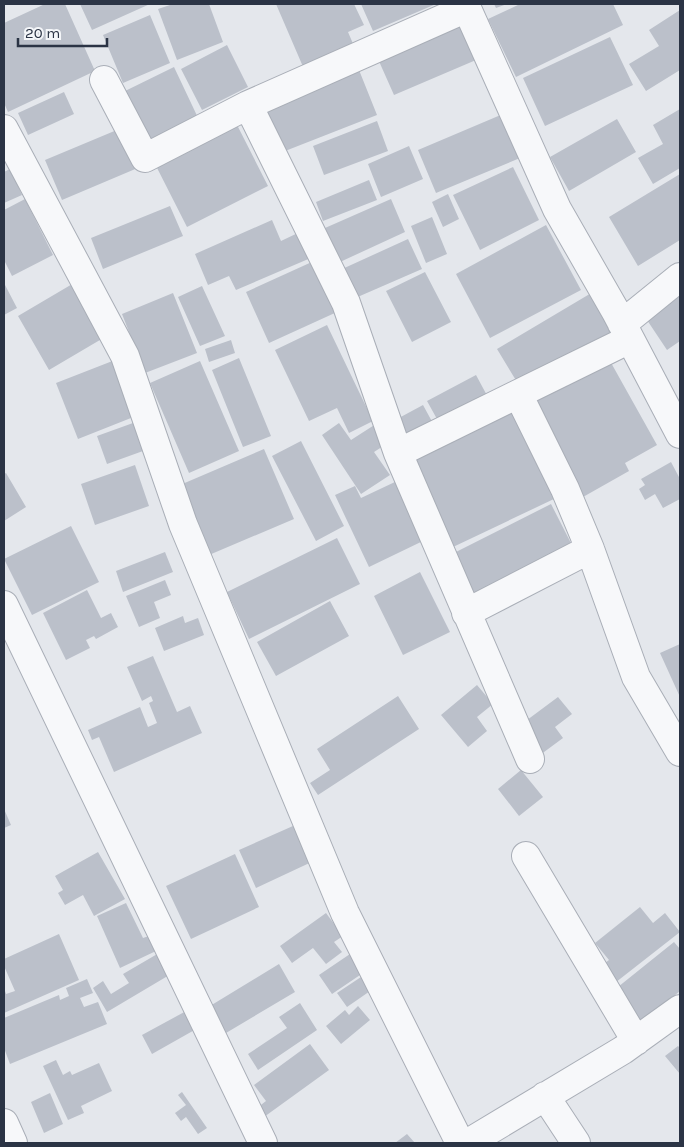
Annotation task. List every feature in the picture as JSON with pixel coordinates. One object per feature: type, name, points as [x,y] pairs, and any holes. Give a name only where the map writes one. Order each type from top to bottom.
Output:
[{"type":"street","points":[[104,80],[145,158],[248,105],[466,6],[557,209],[626,331],[673,402],[680,434]]},
{"type":"street","points":[[248,105],[346,303],[398,453],[530,759]]},
{"type":"street","points":[[4,129],[125,356],[183,524],[345,913],[460,1143]]},
{"type":"street","points":[[398,453],[518,394],[626,331],[680,277]]},
{"type":"street","points":[[518,394],[565,490],[590,549],[636,677],[680,752]]},
{"type":"street","points":[[466,613],[590,549]]},
{"type":"street","points":[[4,605],[263,1143]]},
{"type":"street","points":[[526,856],[636,1041]]},
{"type":"street","points":[[468,1143],[636,1041],[680,1009]]},
{"type":"street","points":[[545,1096],[576,1143]]},
{"type":"street","points":[[4,1123],[13,1143]]},
{"type":"building","points":[[45,4],[65,4],[95,71],[8,112],[4,103],[4,23]]},
{"type":"building","points":[[80,4],[150,4],[92,30]]},
{"type":"building","points":[[173,4],[209,4],[223,42],[177,60],[158,9]]},
{"type":"building","points":[[276,4],[354,4],[364,25],[348,32],[354,46],[307,76]]},
{"type":"building","points":[[361,4],[436,4],[373,31]]},
{"type":"building","points":[[494,4],[507,4],[496,8]]},
{"type":"building","points":[[520,4],[613,4],[623,25],[516,77],[488,19]]},
{"type":"building","points":[[680,10],[680,70],[646,91],[629,64],[659,46],[649,30]]},
{"type":"building","points":[[150,15],[170,63],[123,83],[103,35]]},
{"type":"building","points":[[460,23],[476,60],[394,95],[378,59]]},
{"type":"building","points":[[610,37],[633,85],[545,126],[523,78]]},
{"type":"building","points":[[227,45],[248,87],[202,110],[181,69]]},
{"type":"building","points":[[174,67],[200,122],[147,148],[121,93]]},
{"type":"building","points":[[359,70],[377,115],[280,153],[263,109]]},
{"type":"building","points":[[64,92],[74,114],[28,135],[18,113]]},
{"type":"building","points":[[680,109],[680,168],[653,184],[638,158],[663,144],[653,125]]},
{"type":"building","points":[[503,114],[520,158],[436,193],[418,150]]},
{"type":"building","points":[[234,119],[268,186],[187,227],[153,160]]},
{"type":"building","points":[[617,119],[636,152],[569,191],[550,157]]},
{"type":"building","points":[[377,121],[388,151],[324,175],[313,146]]},
{"type":"building","points":[[124,127],[140,167],[62,200],[45,160]]},
{"type":"building","points":[[409,146],[423,179],[381,197],[368,164]]},
{"type":"building","points":[[513,167],[539,220],[480,250],[453,195]]},
{"type":"building","points":[[10,169],[22,195],[4,203],[4,172]]},
{"type":"building","points":[[680,174],[680,240],[638,266],[609,217]]},
{"type":"building","points":[[369,180],[377,200],[323,221],[316,202]]},
{"type":"building","points":[[448,194],[459,219],[443,227],[432,202]]},
{"type":"building","points":[[25,199],[53,255],[12,276],[4,260],[4,210]]},
{"type":"building","points":[[391,199],[405,232],[340,262],[325,228]]},
{"type":"building","points":[[170,206],[183,236],[103,269],[91,238]]},
{"type":"building","points":[[432,217],[447,254],[426,263],[411,226]]},
{"type":"building","points":[[272,220],[281,241],[302,231],[313,257],[236,290],[229,276],[208,285],[195,254]]},
{"type":"building","points":[[546,225],[581,290],[490,338],[456,274]]},
{"type":"building","points":[[408,239],[422,269],[353,299],[340,270]]},
{"type":"building","points":[[314,261],[337,312],[269,343],[246,292]]},
{"type":"building","points":[[425,272],[451,322],[412,342],[386,291]]},
{"type":"building","points":[[4,283],[17,308],[4,315]]},
{"type":"building","points":[[74,283],[105,337],[49,370],[18,316]]},
{"type":"building","points":[[202,286],[225,336],[200,346],[178,297]]},
{"type":"building","points":[[680,289],[680,341],[667,350],[643,314]]},
{"type":"building","points":[[593,292],[615,331],[520,387],[497,349]]},
{"type":"building","points":[[173,293],[197,353],[145,373],[122,314]]},
{"type":"building","points":[[327,325],[373,421],[349,433],[337,408],[309,421],[275,350]]},
{"type":"building","points":[[231,340],[235,353],[209,362],[205,349]]},
{"type":"building","points":[[605,352],[657,445],[625,463],[629,471],[583,497],[527,395]]},
{"type":"building","points":[[239,358],[271,436],[243,447],[212,370]]},
{"type":"building","points":[[115,360],[136,416],[78,439],[56,383]]},
{"type":"building","points":[[200,361],[239,451],[189,473],[150,383]]},
{"type":"building","points":[[476,375],[490,401],[442,428],[427,401]]},
{"type":"building","points":[[423,405],[435,427],[409,441],[397,419]]},
{"type":"building","points":[[514,409],[556,498],[453,547],[411,458]]},
{"type":"building","points":[[379,422],[391,441],[374,452],[390,475],[361,494],[322,435],[339,423],[351,440]]},
{"type":"building","points":[[133,423],[143,451],[107,464],[97,436]]},
{"type":"building","points":[[301,441],[344,526],[316,541],[272,456]]},
{"type":"building","points":[[264,449],[294,519],[209,555],[180,485]]},
{"type":"building","points":[[671,462],[680,479],[680,499],[663,508],[655,494],[645,500],[639,489],[645,485],[641,479]]},
{"type":"building","points":[[135,465],[149,506],[95,525],[81,484]]},
{"type":"building","points":[[6,473],[26,507],[4,521],[4,474]]},
{"type":"building","points":[[397,481],[425,540],[369,567],[335,495],[355,486],[361,498]]},
{"type":"building","points":[[551,504],[574,549],[472,600],[450,555]]},
{"type":"building","points":[[71,526],[99,582],[32,615],[4,559]]},
{"type":"building","points":[[337,538],[360,584],[249,639],[227,592]]},
{"type":"building","points":[[165,552],[173,572],[123,592],[116,571]]},
{"type":"building","points":[[420,572],[450,632],[403,655],[374,596]]},
{"type":"building","points":[[165,580],[171,595],[154,602],[160,618],[139,627],[126,596]]},
{"type":"building","points":[[87,590],[101,618],[111,613],[118,627],[96,639],[94,636],[86,640],[90,648],[66,660],[43,613]]},
{"type":"building","points":[[330,601],[349,636],[276,676],[257,642]]},
{"type":"building","points":[[183,616],[185,623],[198,618],[204,635],[164,651],[155,628]]},
{"type":"building","points":[[680,644],[680,697],[660,653]]},
{"type":"building","points":[[153,656],[177,712],[190,706],[202,733],[114,772],[99,737],[92,740],[88,730],[140,707],[148,727],[157,723],[149,703],[153,701],[151,696],[142,701],[127,667]]},
{"type":"building","points":[[477,685],[493,704],[477,717],[487,731],[468,747],[441,715]]},
{"type":"building","points":[[398,696],[419,729],[318,795],[310,783],[330,770],[317,749]]},
{"type":"building","points":[[558,697],[572,714],[555,727],[563,738],[540,755],[519,726]]},
{"type":"building","points":[[521,770],[543,797],[519,816],[498,789]]},
{"type":"building","points":[[4,809],[11,825],[4,828]]},
{"type":"building","points":[[302,822],[318,859],[256,888],[239,850]]},
{"type":"building","points":[[98,852],[125,899],[94,916],[83,895],[65,905],[58,893],[63,890],[55,876]]},
{"type":"building","points":[[235,854],[259,907],[191,939],[166,886]]},
{"type":"building","points":[[126,903],[143,938],[149,936],[156,951],[120,968],[97,916]]},
{"type":"building","points":[[640,907],[653,923],[665,913],[680,932],[611,986],[597,969],[609,960],[595,943]]},
{"type":"building","points":[[326,913],[343,936],[334,942],[342,952],[326,964],[313,948],[292,963],[280,946]]},
{"type":"building","points":[[59,934],[79,980],[4,1013],[4,988],[6,994],[15,991],[4,966],[4,959]]},
{"type":"building","points":[[674,942],[680,949],[680,991],[639,1024],[613,991]]},
{"type":"building","points":[[159,953],[171,974],[107,1012],[93,988],[103,981],[111,994],[129,983],[123,974]]},
{"type":"building","points":[[350,954],[363,973],[332,994],[319,975]]},
{"type":"building","points":[[279,964],[295,992],[226,1033],[210,1006]]},
{"type":"building","points":[[364,975],[373,989],[347,1007],[337,993]]},
{"type":"building","points":[[87,979],[93,993],[80,998],[84,1007],[98,1002],[107,1024],[10,1064],[4,1048],[4,1018],[59,995],[60,1000],[69,996],[66,988]]},
{"type":"building","points":[[300,1003],[317,1030],[258,1070],[248,1054],[287,1028],[279,1017]]},
{"type":"building","points":[[358,1006],[370,1020],[341,1044],[326,1026],[345,1010],[349,1015]]},
{"type":"building","points":[[188,1010],[198,1028],[152,1054],[142,1035]]},
{"type":"building","points":[[310,1044],[329,1070],[264,1117],[257,1108],[266,1101],[254,1085]]},
{"type":"building","points":[[678,1046],[680,1048],[680,1074],[665,1056]]},
{"type":"building","points":[[56,1060],[63,1075],[70,1071],[72,1075],[99,1063],[112,1091],[81,1106],[84,1113],[68,1120],[43,1066]]},
{"type":"building","points":[[182,1092],[207,1128],[198,1134],[186,1117],[181,1121],[175,1113],[186,1105],[178,1095]]},
{"type":"building","points":[[50,1093],[63,1124],[44,1133],[31,1102]]},
{"type":"building","points":[[407,1134],[415,1143],[395,1143]]}]
